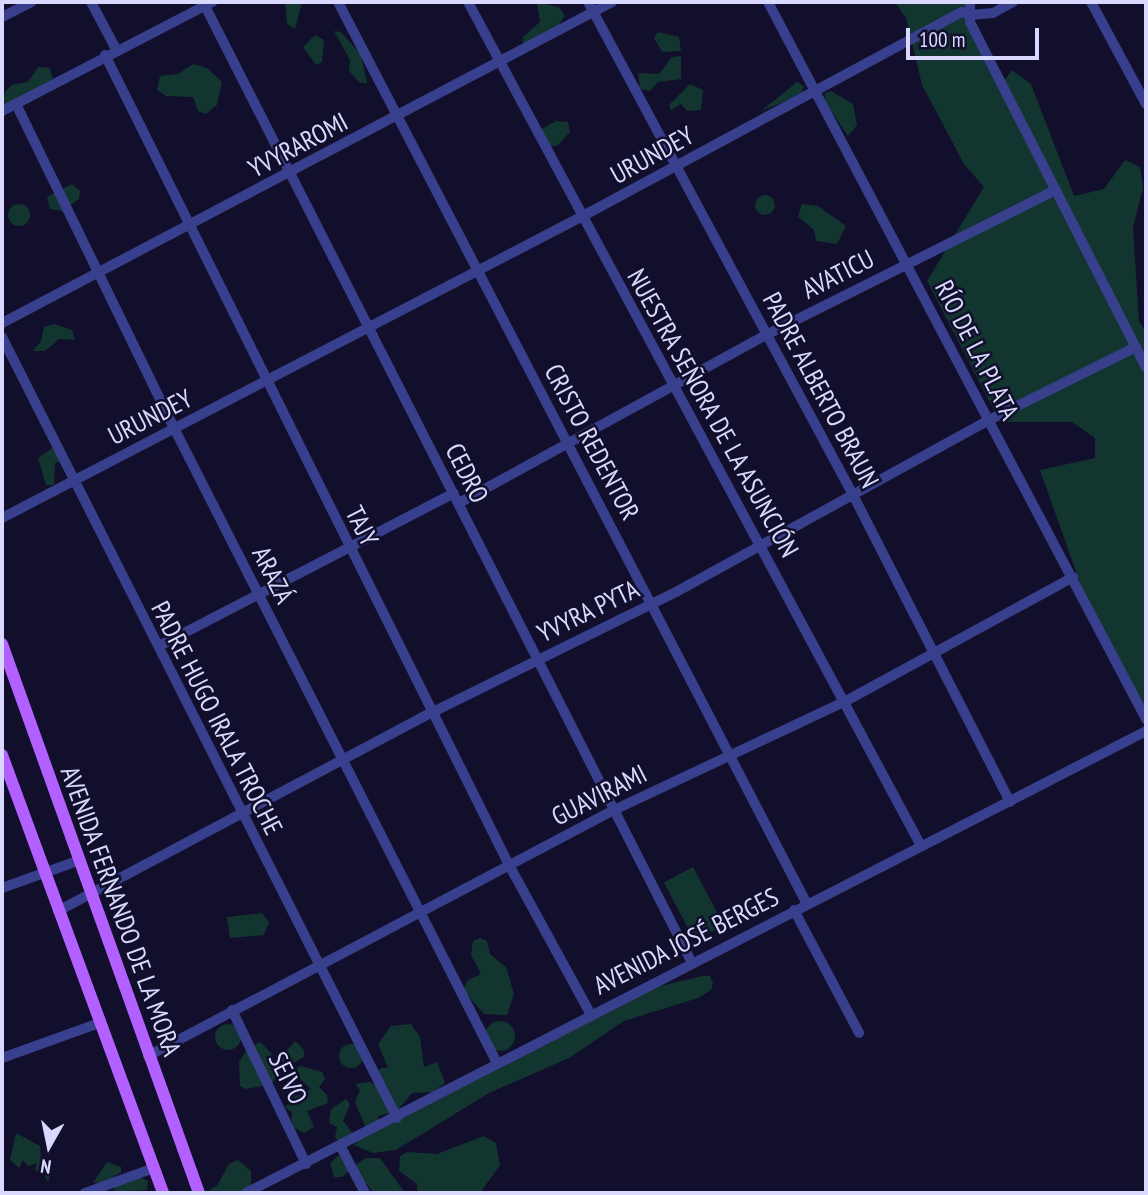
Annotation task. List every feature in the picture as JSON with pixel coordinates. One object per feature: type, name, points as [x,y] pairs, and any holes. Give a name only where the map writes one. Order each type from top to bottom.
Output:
[{"type":"main road","name":"AVENIDA FERNANDO DE LA MORA","points":[[2,644],[199,1193]]},
{"type":"main road","points":[[2,755],[163,1193]]},
{"type":"street","points":[[2,17],[31,2]]},
{"type":"street","points":[[91,2],[116,49]]},
{"type":"street","name":"CRISTO REDENTOR","points":[[338,2],[732,752],[807,904]]},
{"type":"street","name":"NUESTRA SEÑORA DE LA ASUNCIÓN","points":[[468,2],[581,217],[761,545],[920,844]]},
{"type":"street","name":"PADRE ALBERTO BRAUN","points":[[588,2],[768,334],[1010,802]]},
{"type":"street","name":"YVYRAROMI","points":[[2,323],[612,2]]},
{"type":"street","name":"RÍO DE LA PLATA","points":[[768,2],[1146,719]]},
{"type":"street","points":[[970,2],[970,15],[1146,368]]},
{"type":"street","name":"URUNDEY","points":[[2,518],[581,217],[962,12],[970,15],[993,13],[1013,2]]},
{"type":"street","points":[[1091,2],[1146,104]]},
{"type":"street","points":[[2,111],[206,3]]},
{"type":"street","name":"CEDRO","points":[[206,3],[612,811],[692,963]]},
{"type":"street","name":"TAJY","points":[[105,55],[349,548],[509,864],[590,1013]]},
{"type":"street","name":"ARAZÁ","points":[[16,104],[174,428],[498,1063]]},
{"type":"street","name":"AVATICU","points":[[159,646],[349,548],[569,442],[907,262],[926,259],[1056,190]]},
{"type":"street","name":"PADRE HUGO IRALA TROCHE","points":[[2,337],[72,481],[159,646],[397,1118]]},
{"type":"street","name":"YVYRA PYTA","points":[[58,911],[344,762],[433,712],[654,603],[989,420],[1136,348]]},
{"type":"street","name":"GUAVIRAMI","points":[[148,1056],[317,964],[612,811],[732,752],[844,702],[1073,578]]},
{"type":"street","name":"AVENIDA JOSÉ BERGES","points":[[246,1193],[397,1118],[590,1013],[1146,731]]},
{"type":"street","points":[[2,888],[80,860]]},
{"type":"street","points":[[794,910],[859,1033]]},
{"type":"street","name":"SEIVO","points":[[232,1010],[306,1164]]},
{"type":"street","points":[[2,1058],[99,1023]]},
{"type":"street","points":[[341,1147],[365,1193]]},
{"type":"street","points":[[85,1193],[154,1168]]},
{"type":"green space","points":[[285,2],[302,2],[295,29],[287,24]]},
{"type":"green space","points":[[537,2],[559,7],[565,16],[546,43],[523,43],[523,37],[540,22]]},
{"type":"green space","points":[[895,2],[965,2],[1003,82],[1012,70],[1031,84],[1074,196],[1104,189],[1125,160],[1140,167],[1143,188],[1133,228],[1139,322],[1146,331],[1146,719],[1090,611],[1040,470],[1095,458],[1095,438],[1072,422],[1000,422],[927,281],[984,187],[964,164],[922,85],[906,18]]},
{"type":"green space","points":[[334,31],[341,32],[361,55],[367,83],[360,83],[349,71],[350,60]]},
{"type":"green space","points":[[658,32],[679,37],[681,51],[662,52],[654,38]]},
{"type":"green space","points":[[315,35],[324,40],[322,62],[316,65],[303,47]]},
{"type":"green space","points":[[681,56],[681,79],[658,82],[650,91],[640,89],[638,73],[659,74],[672,57]]},
{"type":"green space","points":[[193,64],[207,68],[222,82],[217,105],[206,114],[198,111],[193,97],[166,96],[157,90],[160,76],[178,74]]},
{"type":"green space","points":[[38,67],[50,68],[53,80],[2,109],[5,92],[12,85],[28,82]]},
{"type":"green space","points":[[797,82],[804,86],[801,95],[761,111]]},
{"type":"green space","points":[[690,84],[703,90],[701,110],[687,111],[681,104],[671,110],[669,105]]},
{"type":"green space","points":[[831,91],[853,104],[857,125],[848,136],[825,102],[825,93]]},
{"type":"green space","points":[[556,121],[568,122],[570,132],[558,145],[549,147],[539,130]]},
{"type":"green space","points":[[72,184],[80,191],[79,199],[62,211],[50,209],[47,197]]},
{"type":"green space","points":[[765,195],[772,198],[775,205],[772,212],[765,215],[758,212],[755,205],[758,198]]},
{"type":"green space","points":[[19,204],[27,207],[30,215],[27,223],[19,226],[11,223],[8,215],[11,207]]},
{"type":"green space","points":[[802,204],[818,206],[846,226],[837,244],[816,241],[814,230],[798,217]]},
{"type":"green space","points":[[54,324],[72,330],[75,340],[59,339],[45,351],[33,351],[41,341],[44,327]]},
{"type":"green space","points":[[54,447],[65,460],[55,463],[54,485],[46,485],[38,458]]},
{"type":"green space","points":[[693,867],[724,925],[695,941],[664,882]]},
{"type":"green space","points":[[262,913],[269,922],[264,935],[230,938],[227,917]]},
{"type":"green space","points":[[480,938],[487,941],[490,954],[506,967],[514,994],[507,1015],[484,1014],[463,990],[468,980],[481,974],[471,955],[473,941]]},
{"type":"green space","points":[[710,976],[713,983],[711,990],[698,998],[624,1021],[569,1058],[489,1093],[396,1150],[373,1153],[354,1145],[367,1131],[355,1102],[360,1090],[355,1084],[370,1082],[383,1091],[388,1088],[376,1074],[381,1068],[388,1068],[378,1044],[391,1026],[411,1024],[420,1037],[424,1067],[437,1062],[445,1083],[433,1092],[412,1093],[397,1111],[378,1116],[378,1123],[581,1021],[657,987]]},
{"type":"green space","points":[[500,1021],[511,1025],[515,1036],[511,1047],[500,1051],[489,1047],[485,1036],[489,1025]]},
{"type":"green space","points":[[228,1024],[237,1028],[241,1037],[237,1046],[228,1050],[219,1046],[215,1037],[219,1028]]},
{"type":"green space","points":[[295,1041],[304,1050],[304,1057],[282,1069],[278,1060]]},
{"type":"green space","points":[[260,1042],[271,1053],[276,1077],[272,1084],[246,1089],[240,1086],[239,1062],[247,1049]]},
{"type":"green space","points":[[351,1044],[360,1047],[363,1056],[360,1065],[351,1068],[342,1065],[339,1056],[342,1047]]},
{"type":"green space","points":[[300,1066],[322,1072],[325,1079],[319,1087],[327,1095],[328,1103],[307,1111],[314,1127],[304,1133],[291,1126],[292,1112],[285,1108],[292,1098],[311,1089],[292,1072]]},
{"type":"green space","points":[[346,1099],[350,1104],[343,1121],[352,1132],[347,1142],[340,1143],[335,1137],[337,1127],[329,1123],[331,1109]]},
{"type":"green space","points":[[16,1133],[40,1146],[41,1156],[52,1168],[48,1182],[42,1172],[35,1171],[37,1163],[28,1166],[23,1160],[19,1168],[10,1160]]},
{"type":"green space","points":[[484,1136],[496,1143],[500,1165],[480,1193],[417,1193],[417,1184],[399,1171],[400,1156],[407,1152],[437,1154]]},
{"type":"green space","points":[[339,1155],[347,1155],[354,1166],[366,1158],[380,1158],[405,1193],[374,1193],[353,1168],[342,1177],[334,1177],[330,1163]]},
{"type":"green space","points":[[238,1160],[251,1171],[251,1193],[204,1193],[217,1186],[229,1164]]},
{"type":"green space","points":[[107,1162],[121,1167],[121,1172],[106,1182],[93,1183]]},
{"type":"green space","points":[[140,1177],[148,1181],[147,1190],[114,1192],[115,1186]]}]
